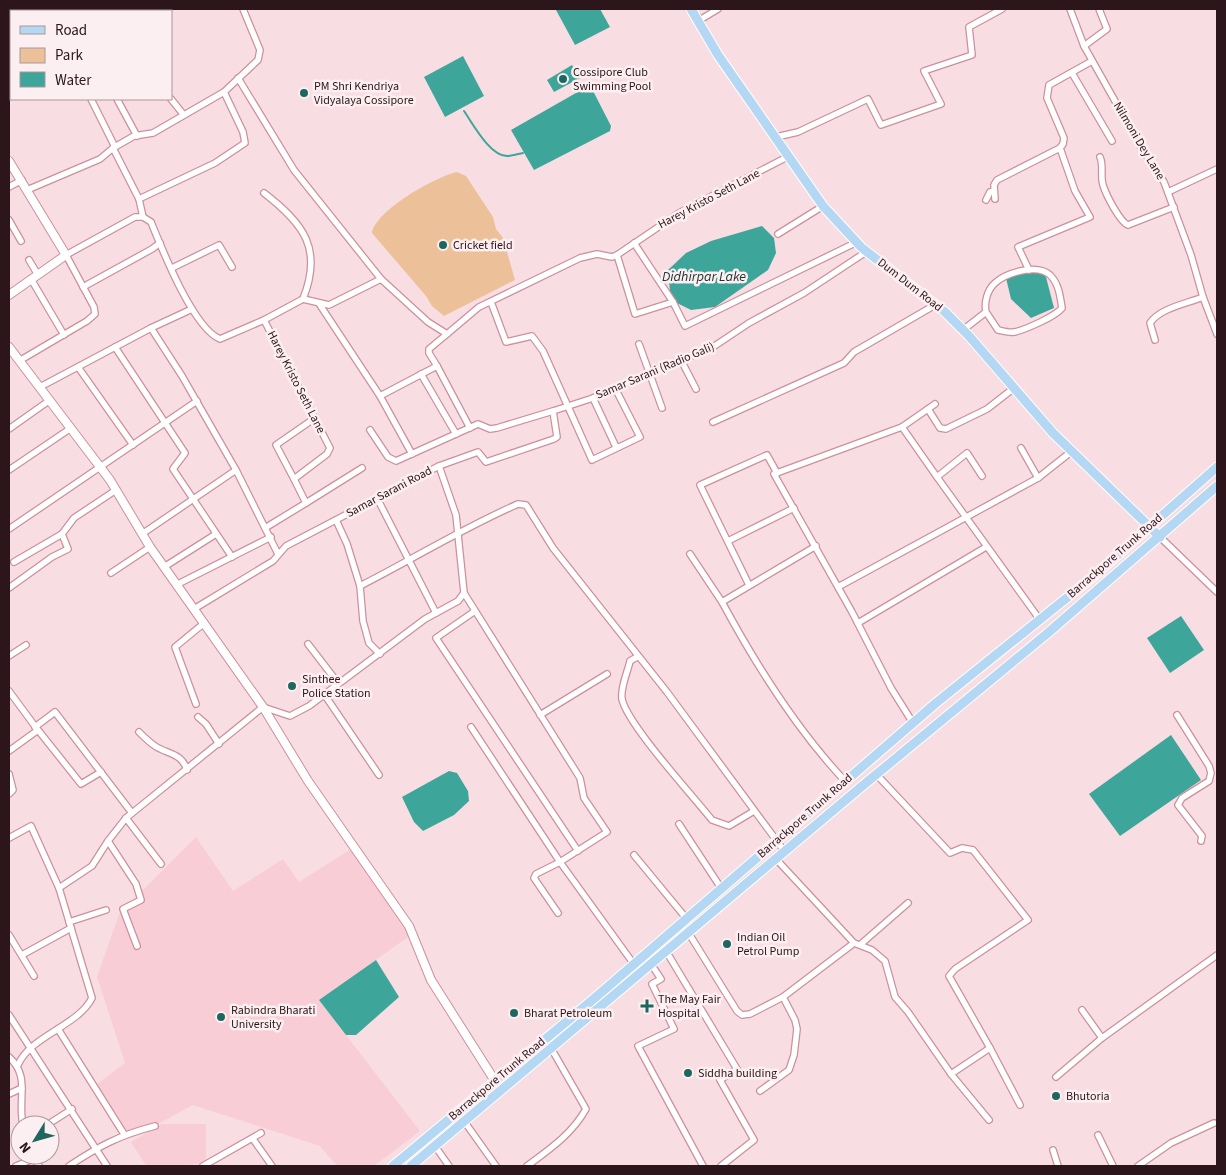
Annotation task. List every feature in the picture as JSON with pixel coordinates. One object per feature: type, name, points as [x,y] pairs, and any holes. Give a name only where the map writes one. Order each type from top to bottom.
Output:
[{"type":"main road","name":"Dum Dum Road","points":[[691,9],[718,55],[823,206],[866,252],[935,305],[962,330],[1072,451],[1160,537]]},
{"type":"main road","name":"Barrackpore Trunk Road","points":[[393,1166],[942,698],[1040,620],[1217,467]]},
{"type":"main road","name":"Barrackpore Trunk Road","points":[[411,1166],[1160,537],[1217,486]]},
{"type":"main road","points":[[942,698],[952,711]]},
{"type":"street","points":[[27,190],[100,159],[114,147],[137,136],[153,132],[224,92],[258,60],[260,50],[243,9]]},
{"type":"street","points":[[698,21],[718,9]]},
{"type":"street","points":[[776,137],[798,132],[868,99],[882,124],[941,104],[924,70],[972,55],[969,27],[1002,9]]},
{"type":"street","name":"Nilmoni Dey Lane","points":[[1070,9],[1084,46],[1092,61],[1137,140],[1164,182],[1217,334]]},
{"type":"street","points":[[1084,46],[1107,29],[1099,9]]},
{"type":"street","points":[[995,199],[994,185],[997,180],[1060,148],[1063,144],[1064,138],[1047,98],[1047,90],[1049,85],[1092,61]]},
{"type":"street","points":[[1072,73],[1112,142]]},
{"type":"street","points":[[238,78],[294,170],[381,279],[428,322],[447,334]]},
{"type":"street","points":[[139,199],[216,163],[245,143],[243,132],[224,92]]},
{"type":"street","points":[[91,100],[139,199],[143,217]]},
{"type":"street","points":[[117,100],[137,136]]},
{"type":"street","points":[[172,100],[183,114]]},
{"type":"street","points":[[1029,270],[1018,247],[1090,217],[1075,191],[1060,148]]},
{"type":"street","name":"Harey Kristo Seth Lane","points":[[617,255],[679,213],[789,156]]},
{"type":"street","points":[[1100,157],[1103,164],[1103,185],[1122,222],[1128,225],[1174,207]]},
{"type":"street","points":[[9,161],[66,255],[94,307],[95,314],[87,322],[19,361]]},
{"type":"street","points":[[1168,192],[1217,169]]},
{"type":"street","points":[[9,187],[22,180]]},
{"type":"street","points":[[986,200],[990,192],[994,191]]},
{"type":"street","points":[[264,193],[297,221],[312,256],[310,281],[303,299],[320,305],[329,305],[381,279]]},
{"type":"street","points":[[778,234],[823,206]]},
{"type":"street","points":[[9,295],[66,255],[135,217],[143,217],[151,222],[192,308],[209,332],[220,338],[264,320]]},
{"type":"street","points":[[9,220],[20,241]]},
{"type":"street","points":[[83,287],[152,249],[160,242]]},
{"type":"street","points":[[634,243],[673,302],[686,326],[857,242]]},
{"type":"street","points":[[172,268],[219,245],[232,267]]},
{"type":"street","name":"Samar Sarani (Radio Gali)","points":[[568,406],[593,398],[710,349],[748,323],[804,294],[866,252]]},
{"type":"street","points":[[470,428],[437,366],[428,353],[429,349],[479,307],[580,258],[597,254],[612,257],[617,255],[635,314],[673,302]]},
{"type":"street","points":[[28,260],[64,335]]},
{"type":"street","points":[[1029,270],[1043,270],[1050,275],[1058,286],[1062,308],[1060,311],[1014,332],[998,330],[986,312],[986,300],[994,284],[1017,273],[1029,270]]},
{"type":"street","points":[[1155,340],[1150,323],[1153,318],[1160,313],[1203,298]]},
{"type":"street","name":"Harey Kristo Seth Lane","points":[[294,479],[327,454],[330,448],[264,320],[303,299]]},
{"type":"street","points":[[491,302],[506,342],[532,336],[543,351],[592,460],[640,437],[615,388]]},
{"type":"street","points":[[320,305],[380,396],[412,454]]},
{"type":"street","points":[[713,422],[844,363],[854,352],[935,305]]},
{"type":"street","points":[[40,387],[192,308]]},
{"type":"street","points":[[962,330],[986,312]]},
{"type":"street","points":[[151,328],[197,401],[236,470],[278,554]]},
{"type":"street","points":[[639,344],[662,408]]},
{"type":"street","points":[[9,347],[116,490],[150,547],[263,707],[308,780],[409,926],[431,980],[495,1081]]},
{"type":"street","points":[[114,347],[186,453],[173,469],[232,557]]},
{"type":"street","points":[[681,360],[696,389]]},
{"type":"street","points":[[78,366],[132,445]]},
{"type":"street","points":[[380,396],[437,366]]},
{"type":"street","points":[[421,374],[456,434]]},
{"type":"street","points":[[928,409],[940,428],[946,428],[993,405],[1014,388]]},
{"type":"street","points":[[593,398],[616,447]]},
{"type":"street","points":[[9,429],[50,400]]},
{"type":"street","points":[[9,529],[197,401]]},
{"type":"street","points":[[913,723],[891,688],[816,546],[774,474],[902,427],[935,404]]},
{"type":"street","points":[[370,430],[390,460],[396,461],[480,424],[487,429],[497,428],[568,406]]},
{"type":"street","name":"Samar Sarani Road","points":[[194,609],[273,561],[286,546],[439,466],[478,452],[486,462],[554,439],[557,437],[552,411]]},
{"type":"street","points":[[306,503],[276,445],[315,418]]},
{"type":"street","points":[[902,427],[1040,620]]},
{"type":"street","points":[[9,470],[71,428]]},
{"type":"street","points":[[1021,448],[1038,478]]},
{"type":"street","points":[[838,587],[1038,478],[1072,451]]},
{"type":"street","points":[[937,477],[967,453],[982,476]]},
{"type":"street","points":[[749,585],[700,489],[700,483],[767,455],[777,473]]},
{"type":"street","points":[[439,466],[456,515],[464,592],[580,778],[584,798],[607,832],[560,862],[536,874],[534,878],[558,913]]},
{"type":"street","points":[[265,528],[362,468]]},
{"type":"street","points":[[142,534],[236,470]]},
{"type":"street","points":[[14,562],[62,534],[74,518],[116,490]]},
{"type":"street","points":[[377,498],[436,613]]},
{"type":"street","points":[[360,586],[458,532],[518,504],[526,505],[553,548],[637,657],[667,692],[775,841],[785,852]]},
{"type":"street","points":[[728,541],[794,508]]},
{"type":"street","points":[[336,520],[347,544],[360,586],[364,621],[369,643],[380,654]]},
{"type":"street","points":[[9,588],[52,557],[68,549],[62,534]]},
{"type":"street","points":[[164,567],[216,534]]},
{"type":"street","points":[[176,585],[271,537]]},
{"type":"street","points":[[1160,537],[1217,592]]},
{"type":"street","points":[[722,602],[816,546]]},
{"type":"street","points":[[111,573],[150,547]]},
{"type":"street","points":[[858,623],[986,547]]},
{"type":"street","points":[[690,554],[722,602],[736,630],[817,752],[844,781]]},
{"type":"street","points":[[263,707],[290,716],[324,694],[436,613],[458,601],[464,592]]},
{"type":"street","points":[[475,611],[436,638],[578,851]]},
{"type":"street","points":[[196,704],[174,647],[203,624]]},
{"type":"street","points":[[308,644],[338,683]]},
{"type":"street","points":[[9,656],[26,645]]},
{"type":"street","points":[[637,657],[630,661],[622,695],[622,701],[636,726],[712,820],[729,826],[754,812]]},
{"type":"street","points":[[540,715],[607,674]]},
{"type":"street","points":[[9,690],[81,784],[101,772]]},
{"type":"street","points":[[324,694],[379,775]]},
{"type":"street","points":[[59,888],[92,866],[108,840],[126,818],[263,707]]},
{"type":"street","points":[[9,751],[55,712],[132,813]]},
{"type":"street","points":[[1177,715],[1210,766],[1209,781],[1182,798],[1178,805],[1202,836],[1201,841]]},
{"type":"street","points":[[198,717],[206,724],[219,744]]},
{"type":"street","points":[[471,726],[560,862],[633,963],[649,966],[661,979],[652,984],[674,1029],[638,1046],[704,1166]]},
{"type":"street","points":[[139,732],[156,747],[175,754],[185,764],[187,770]]},
{"type":"street","points":[[9,774],[13,790],[9,794]]},
{"type":"street","points":[[876,774],[950,853],[962,848],[973,850],[1028,920],[955,969],[949,976],[1020,1105]]},
{"type":"street","points":[[126,818],[162,864]]},
{"type":"street","points":[[679,824],[721,888]]},
{"type":"street","points":[[9,838],[31,826],[59,888],[92,998],[88,1005],[20,1059],[18,1065],[22,1088],[21,1115]]},
{"type":"street","points":[[108,840],[136,884],[141,900],[123,909],[137,946]]},
{"type":"street","points":[[634,854],[686,918]]},
{"type":"street","points":[[776,859],[854,943],[861,944],[872,950],[885,961],[888,966],[892,992],[951,1074],[988,1120]]},
{"type":"street","points":[[861,944],[908,903]]},
{"type":"street","points":[[22,955],[70,925],[106,910]]},
{"type":"street","points":[[688,932],[737,1011],[742,1015],[750,1014],[783,998],[854,943]]},
{"type":"street","points":[[9,935],[34,976]]},
{"type":"street","points":[[666,951],[737,1069],[720,1080],[754,1140],[721,1166]]},
{"type":"street","points":[[1056,1077],[1102,1038],[1217,955]]},
{"type":"street","points":[[760,1091],[789,1070],[794,1055],[797,1029],[795,1020],[783,998]]},
{"type":"street","points":[[1082,1010],[1102,1038]]},
{"type":"street","points":[[9,1015],[72,1109],[107,1166]]},
{"type":"street","points":[[58,1029],[124,1134]]},
{"type":"street","points":[[527,1166],[563,1139],[577,1125],[586,1109],[551,1048]]},
{"type":"street","points":[[951,1074],[990,1048]]},
{"type":"street","points":[[9,1057],[18,1065]]},
{"type":"street","points":[[9,1094],[22,1088]]},
{"type":"street","points":[[60,1117],[72,1109]]},
{"type":"street","points":[[464,1121],[496,1166]]},
{"type":"street","points":[[1138,1166],[1171,1143],[1214,1123]]},
{"type":"street","points":[[69,1166],[124,1134],[155,1126]]},
{"type":"street","points":[[203,1166],[262,1133]]},
{"type":"street","points":[[1098,1136],[1113,1166]]},
{"type":"street","points":[[253,1139],[272,1166]]},
{"type":"street","points":[[435,1146],[449,1166]]},
{"type":"street","points":[[1053,1150],[1058,1166]]},
{"type":"shaded area","name":"Rabindra Bharati University","points":[[196,837],[233,891],[283,859],[299,882],[351,849],[411,935],[319,1000],[420,1131],[374,1166],[337,1166],[320,1146],[193,1105],[132,1138],[97,1084],[125,1063],[97,977],[119,914]]},
{"type":"shaded area","points":[[161,1124],[206,1124],[206,1163],[180,1166],[146,1166],[131,1142]]},
{"type":"green space","name":"Cricket field","points":[[457,172],[466,176],[493,217],[496,229],[503,238],[515,280],[444,316],[432,306],[426,296],[372,233],[384,214],[395,205],[421,187]]},
{"type":"water","points":[[600,9],[610,27],[575,45],[556,10]]},
{"type":"water","points":[[463,56],[484,96],[445,117],[424,77]]},
{"type":"water","name":"Cossipore Club Swimming Pool","points":[[572,65],[580,78],[554,92],[547,80]]},
{"type":"water","points":[[590,85],[611,126],[610,131],[534,170],[511,130]]},
{"type":"water","name":"Didhirpar Lake","points":[[762,226],[774,238],[776,253],[768,270],[715,307],[691,310],[675,302],[670,291],[668,270],[686,253],[711,241]]},
{"type":"water","points":[[1038,270],[1046,277],[1054,308],[1031,318],[1011,299],[1006,278]]},
{"type":"water","points":[[1181,616],[1204,650],[1170,673],[1147,638]]},
{"type":"water","points":[[1171,735],[1201,780],[1120,836],[1089,794]]},
{"type":"water","points":[[449,771],[457,773],[468,791],[469,801],[454,815],[423,831],[414,822],[402,797]]},
{"type":"water","points":[[376,960],[399,997],[356,1035],[346,1035],[319,1000]]},
{"type":"waterway","points":[[464,111],[482,138],[494,151],[507,156],[523,153]]},
{"type":"place","name":"Cossipore Club Swimming Pool","points":[[563,79]]},
{"type":"place","name":"PM Shri Kendriya Vidyalaya Cossipore","points":[[304,93]]},
{"type":"place","name":"Cricket field","points":[[443,245]]},
{"type":"place","name":"Sinthee Police Station","points":[[292,686]]},
{"type":"place","name":"Indian Oil Petrol Pump","points":[[727,944]]},
{"type":"place","name":"The May Fair Hospital","points":[[647,1006]]},
{"type":"place","name":"Bharat Petroleum","points":[[514,1013]]},
{"type":"place","name":"Rabindra Bharati University","points":[[221,1017]]},
{"type":"place","name":"Siddha building","points":[[688,1073]]},
{"type":"place","name":"Bhutoria","points":[[1056,1096]]}]
